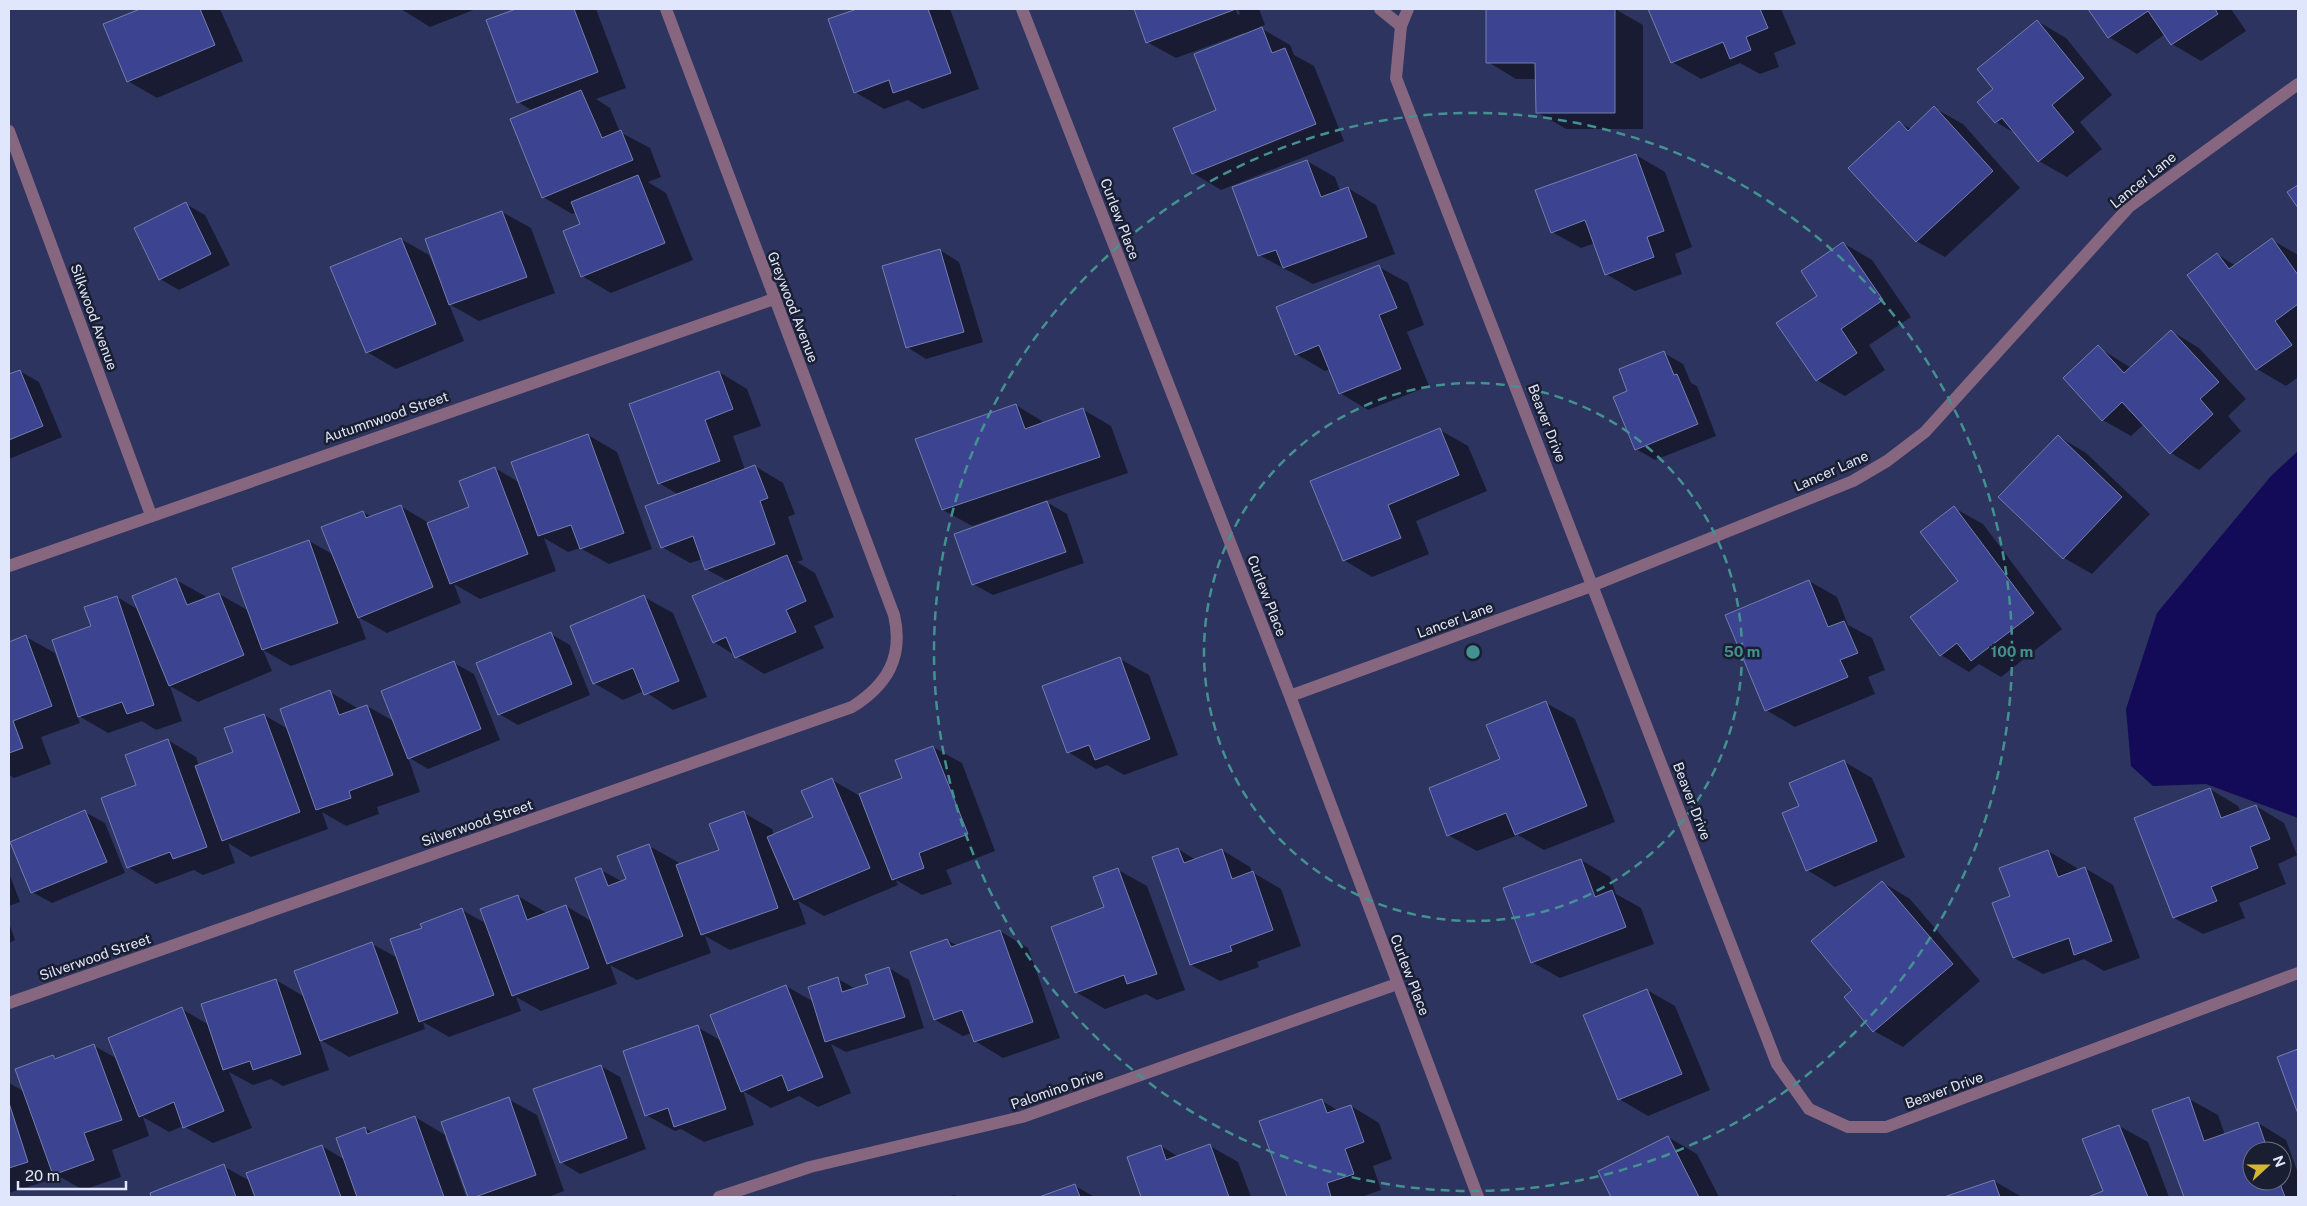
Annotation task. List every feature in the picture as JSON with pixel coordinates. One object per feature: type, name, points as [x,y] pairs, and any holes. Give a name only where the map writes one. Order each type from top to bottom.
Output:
[{"type":"street","name":"Greywood Avenue","points":[[666,9],[894,616]]},
{"type":"street","name":"Curlew Place","points":[[1022,9],[1290,696],[1478,1197]]},
{"type":"street","points":[[1380,9],[1401,26]]},
{"type":"street","name":"Beaver Drive","points":[[1408,9],[1401,26],[1396,78],[1594,585],[1777,1064],[1809,1109],[1848,1127],[1886,1127],[2298,973]]},
{"type":"street","name":"Lancer Lane","points":[[1290,696],[1594,585],[1853,480],[1887,461],[1925,432],[2129,207],[2298,84]]},
{"type":"street","name":"Silkwood Avenue","points":[[9,131],[151,514]]},
{"type":"street","name":"Autumnwood Street","points":[[9,566],[151,514],[774,299]]},
{"type":"street","name":"Silverwood Street","points":[[9,1003],[852,707],[882,683],[895,658],[898,642],[894,616]]},
{"type":"street","name":"Palomino Drive","points":[[719,1197],[810,1167],[1022,1117],[1397,984]]},
{"type":"shaded area","points":[[2298,451],[2298,818],[2206,784],[2153,786],[2131,766],[2126,709],[2157,613],[2271,476]]},
{"type":"building","points":[[140,9],[200,9],[215,45],[127,82],[103,24]]},
{"type":"building","points":[[516,9],[574,9],[598,72],[517,103],[486,20]]},
{"type":"building","points":[[857,9],[928,9],[951,73],[893,93],[889,80],[854,93],[828,19]]},
{"type":"building","points":[[1134,9],[1236,9],[1146,43]]},
{"type":"building","points":[[1486,9],[1615,9],[1615,113],[1536,113],[1535,63],[1486,63]]},
{"type":"building","points":[[1648,9],[1760,9],[1768,28],[1746,37],[1751,50],[1730,59],[1723,42],[1671,63]]},
{"type":"building","points":[[2088,9],[2215,9],[2218,14],[2171,45],[2148,11],[2108,38]]},
{"type":"building","points":[[2037,20],[2084,78],[2052,105],[2074,132],[2038,162],[2002,118],[1995,123],[1977,102],[1993,89],[1977,69]]},
{"type":"building","points":[[1262,27],[1272,53],[1285,48],[1316,124],[1192,174],[1173,128],[1216,110],[1194,54]]},
{"type":"building","points":[[581,90],[602,138],[621,130],[633,160],[542,198],[510,119]]},
{"type":"building","points":[[1934,106],[1993,171],[1916,242],[1848,168],[1899,121],[1908,131]]},
{"type":"building","points":[[1636,154],[1664,231],[1647,237],[1654,257],[1605,275],[1585,220],[1551,233],[1535,190]]},
{"type":"building","points":[[1307,160],[1321,197],[1348,187],[1367,237],[1283,268],[1276,250],[1258,256],[1232,187]]},
{"type":"building","points":[[638,175],[665,243],[581,277],[563,231],[580,224],[571,202]]},
{"type":"building","points":[[2298,185],[2298,208],[2287,192]]},
{"type":"building","points":[[186,202],[211,254],[159,280],[134,228]]},
{"type":"building","points":[[502,211],[527,277],[449,305],[425,239]]},
{"type":"building","points":[[401,238],[436,324],[366,353],[330,267]]},
{"type":"building","points":[[2272,238],[2298,275],[2298,304],[2275,321],[2292,345],[2256,370],[2187,275],[2217,253],[2229,269]]},
{"type":"building","points":[[1843,242],[1883,300],[1841,329],[1857,353],[1816,381],[1776,323],[1817,296],[1801,271]]},
{"type":"building","points":[[940,249],[964,332],[906,348],[882,266]]},
{"type":"building","points":[[1379,265],[1397,308],[1379,315],[1401,369],[1339,394],[1319,345],[1295,355],[1276,307]]},
{"type":"building","points":[[2171,330],[2219,382],[2200,399],[2213,414],[2170,454],[2122,402],[2102,421],[2063,378],[2098,345],[2124,373]]},
{"type":"building","points":[[1664,351],[1674,375],[1677,374],[1698,424],[1635,450],[1613,397],[1627,391],[1619,369]]},
{"type":"building","points":[[20,370],[43,426],[9,440],[9,374]]},
{"type":"building","points":[[719,371],[733,409],[705,420],[720,461],[658,484],[629,404]]},
{"type":"building","points":[[1016,404],[1025,429],[1083,408],[1100,457],[942,510],[915,439]]},
{"type":"building","points":[[1440,428],[1459,475],[1388,505],[1401,538],[1343,561],[1310,481]]},
{"type":"building","points":[[588,434],[624,533],[580,549],[571,525],[538,536],[511,462]]},
{"type":"building","points":[[2058,435],[2122,497],[2063,559],[1998,497]]},
{"type":"building","points":[[755,465],[768,498],[760,501],[775,544],[705,570],[693,536],[661,548],[645,506]]},
{"type":"building","points":[[495,467],[528,554],[450,584],[427,523],[469,507],[459,481]]},
{"type":"building","points":[[1047,501],[1066,552],[972,585],[954,534]]},
{"type":"building","points":[[401,505],[433,587],[358,618],[321,527],[363,511],[366,518]]},
{"type":"building","points":[[1954,506],[2034,613],[1971,661],[1957,643],[1940,656],[1910,617],[1958,581],[1920,532]]},
{"type":"building","points":[[309,540],[338,623],[262,650],[232,568]]},
{"type":"building","points":[[787,555],[806,601],[786,610],[796,632],[735,658],[726,637],[713,643],[692,596]]},
{"type":"building","points":[[176,578],[187,605],[219,593],[244,655],[169,686],[132,596]]},
{"type":"building","points":[[1809,580],[1828,627],[1844,621],[1858,653],[1840,660],[1848,677],[1765,711],[1725,615]]},
{"type":"building","points":[[644,595],[679,681],[644,695],[633,668],[593,684],[570,626]]},
{"type":"building","points":[[117,596],[154,705],[127,714],[122,702],[78,717],[52,640],[91,626],[84,607]]},
{"type":"building","points":[[551,632],[572,684],[498,715],[476,663]]},
{"type":"building","points":[[26,635],[52,706],[13,721],[23,748],[9,753],[9,642]]},
{"type":"building","points":[[1120,657],[1150,739],[1095,760],[1089,745],[1067,753],[1042,686]]},
{"type":"building","points":[[454,661],[481,729],[408,759],[381,691]]},
{"type":"building","points":[[330,690],[339,715],[367,705],[393,775],[349,791],[351,798],[316,810],[280,709]]},
{"type":"building","points":[[1546,701],[1587,806],[1515,835],[1506,813],[1447,836],[1429,788],[1500,759],[1486,725]]},
{"type":"building","points":[[264,714],[300,812],[222,841],[195,766],[233,752],[224,728]]},
{"type":"building","points":[[168,739],[207,847],[173,859],[170,852],[127,868],[101,798],[136,785],[125,755]]},
{"type":"building","points":[[933,746],[968,834],[919,853],[924,868],[892,880],[859,794],[902,778],[895,760]]},
{"type":"building","points":[[1844,760],[1877,841],[1806,871],[1782,813],[1799,806],[1789,783]]},
{"type":"building","points":[[832,778],[870,868],[794,900],[767,837],[813,817],[801,791]]},
{"type":"building","points":[[2210,788],[2221,818],[2256,805],[2270,839],[2250,847],[2258,868],[2211,887],[2217,901],[2173,918],[2134,818]]},
{"type":"building","points":[[85,810],[107,862],[31,893],[10,842]]},
{"type":"building","points":[[744,811],[778,908],[701,935],[676,865],[719,850],[709,824]]},
{"type":"building","points":[[649,844],[683,936],[607,964],[575,878],[601,868],[608,886],[626,879],[617,856]]},
{"type":"building","points":[[1178,848],[1184,863],[1222,849],[1232,879],[1253,871],[1273,930],[1230,946],[1232,951],[1190,965],[1152,857]]},
{"type":"building","points":[[2048,850],[2058,877],[2085,867],[2112,941],[2074,955],[2069,938],[2013,958],[1992,903],[2010,896],[1999,868]]},
{"type":"building","points":[[1581,859],[1595,897],[1612,890],[1626,927],[1531,963],[1503,888]]},
{"type":"building","points":[[1118,868],[1157,974],[1127,984],[1124,975],[1075,993],[1051,927],[1104,907],[1093,877]]},
{"type":"building","points":[[1882,881],[1953,964],[1873,1032],[1844,997],[1852,990],[1811,941]]},
{"type":"building","points":[[518,895],[527,920],[566,905],[589,968],[512,996],[480,909]]},
{"type":"building","points":[[462,908],[494,995],[419,1022],[390,939],[422,928],[420,924]]},
{"type":"building","points":[[1000,930],[1033,1022],[974,1042],[962,1010],[934,1020],[910,952],[947,939],[951,947]]},
{"type":"building","points":[[372,942],[398,1013],[320,1041],[294,971]]},
{"type":"building","points":[[889,967],[905,1017],[825,1042],[808,987],[838,977],[842,992],[868,984],[865,975]]},
{"type":"building","points":[[276,979],[301,1054],[253,1070],[250,1061],[223,1070],[201,1004]]},
{"type":"building","points":[[786,985],[823,1077],[788,1091],[782,1075],[741,1092],[710,1015]]},
{"type":"building","points":[[1647,989],[1682,1074],[1618,1100],[1583,1015]]},
{"type":"building","points":[[182,1007],[224,1111],[183,1128],[174,1102],[139,1117],[108,1038]]},
{"type":"building","points":[[698,1025],[726,1109],[674,1127],[668,1108],[645,1116],[623,1051]]},
{"type":"building","points":[[94,1044],[122,1120],[84,1133],[94,1160],[53,1175],[15,1069],[53,1055],[55,1059]]},
{"type":"building","points":[[2298,1049],[2298,1114],[2277,1057]]},
{"type":"building","points":[[601,1065],[627,1138],[560,1163],[533,1089]]},
{"type":"building","points":[[509,1097],[536,1175],[475,1197],[468,1197],[441,1122]]},
{"type":"building","points":[[2189,1097],[2204,1141],[2258,1122],[2265,1141],[2242,1141],[2242,1191],[2283,1191],[2285,1197],[2184,1197],[2152,1110]]},
{"type":"building","points":[[1322,1099],[1327,1113],[1351,1105],[1364,1142],[1345,1149],[1354,1174],[1327,1183],[1331,1197],[1287,1197],[1259,1121]]},
{"type":"building","points":[[9,1103],[28,1162],[9,1168]]},
{"type":"building","points":[[415,1116],[444,1197],[357,1197],[336,1138],[365,1127],[367,1134]]},
{"type":"building","points":[[2119,1125],[2148,1197],[2088,1197],[2103,1191],[2082,1139]]},
{"type":"building","points":[[1668,1136],[1699,1197],[1611,1197],[1598,1171]]},
{"type":"building","points":[[1210,1144],[1229,1197],[1141,1197],[1127,1157],[1161,1145],[1166,1160]]},
{"type":"building","points":[[322,1145],[341,1197],[255,1197],[246,1173]]},
{"type":"building","points":[[224,1164],[236,1197],[151,1197],[150,1193]]},
{"type":"building","points":[[1994,1180],[2000,1197],[1944,1197]]},
{"type":"building","points":[[1075,1184],[1080,1197],[1039,1197]]}]
